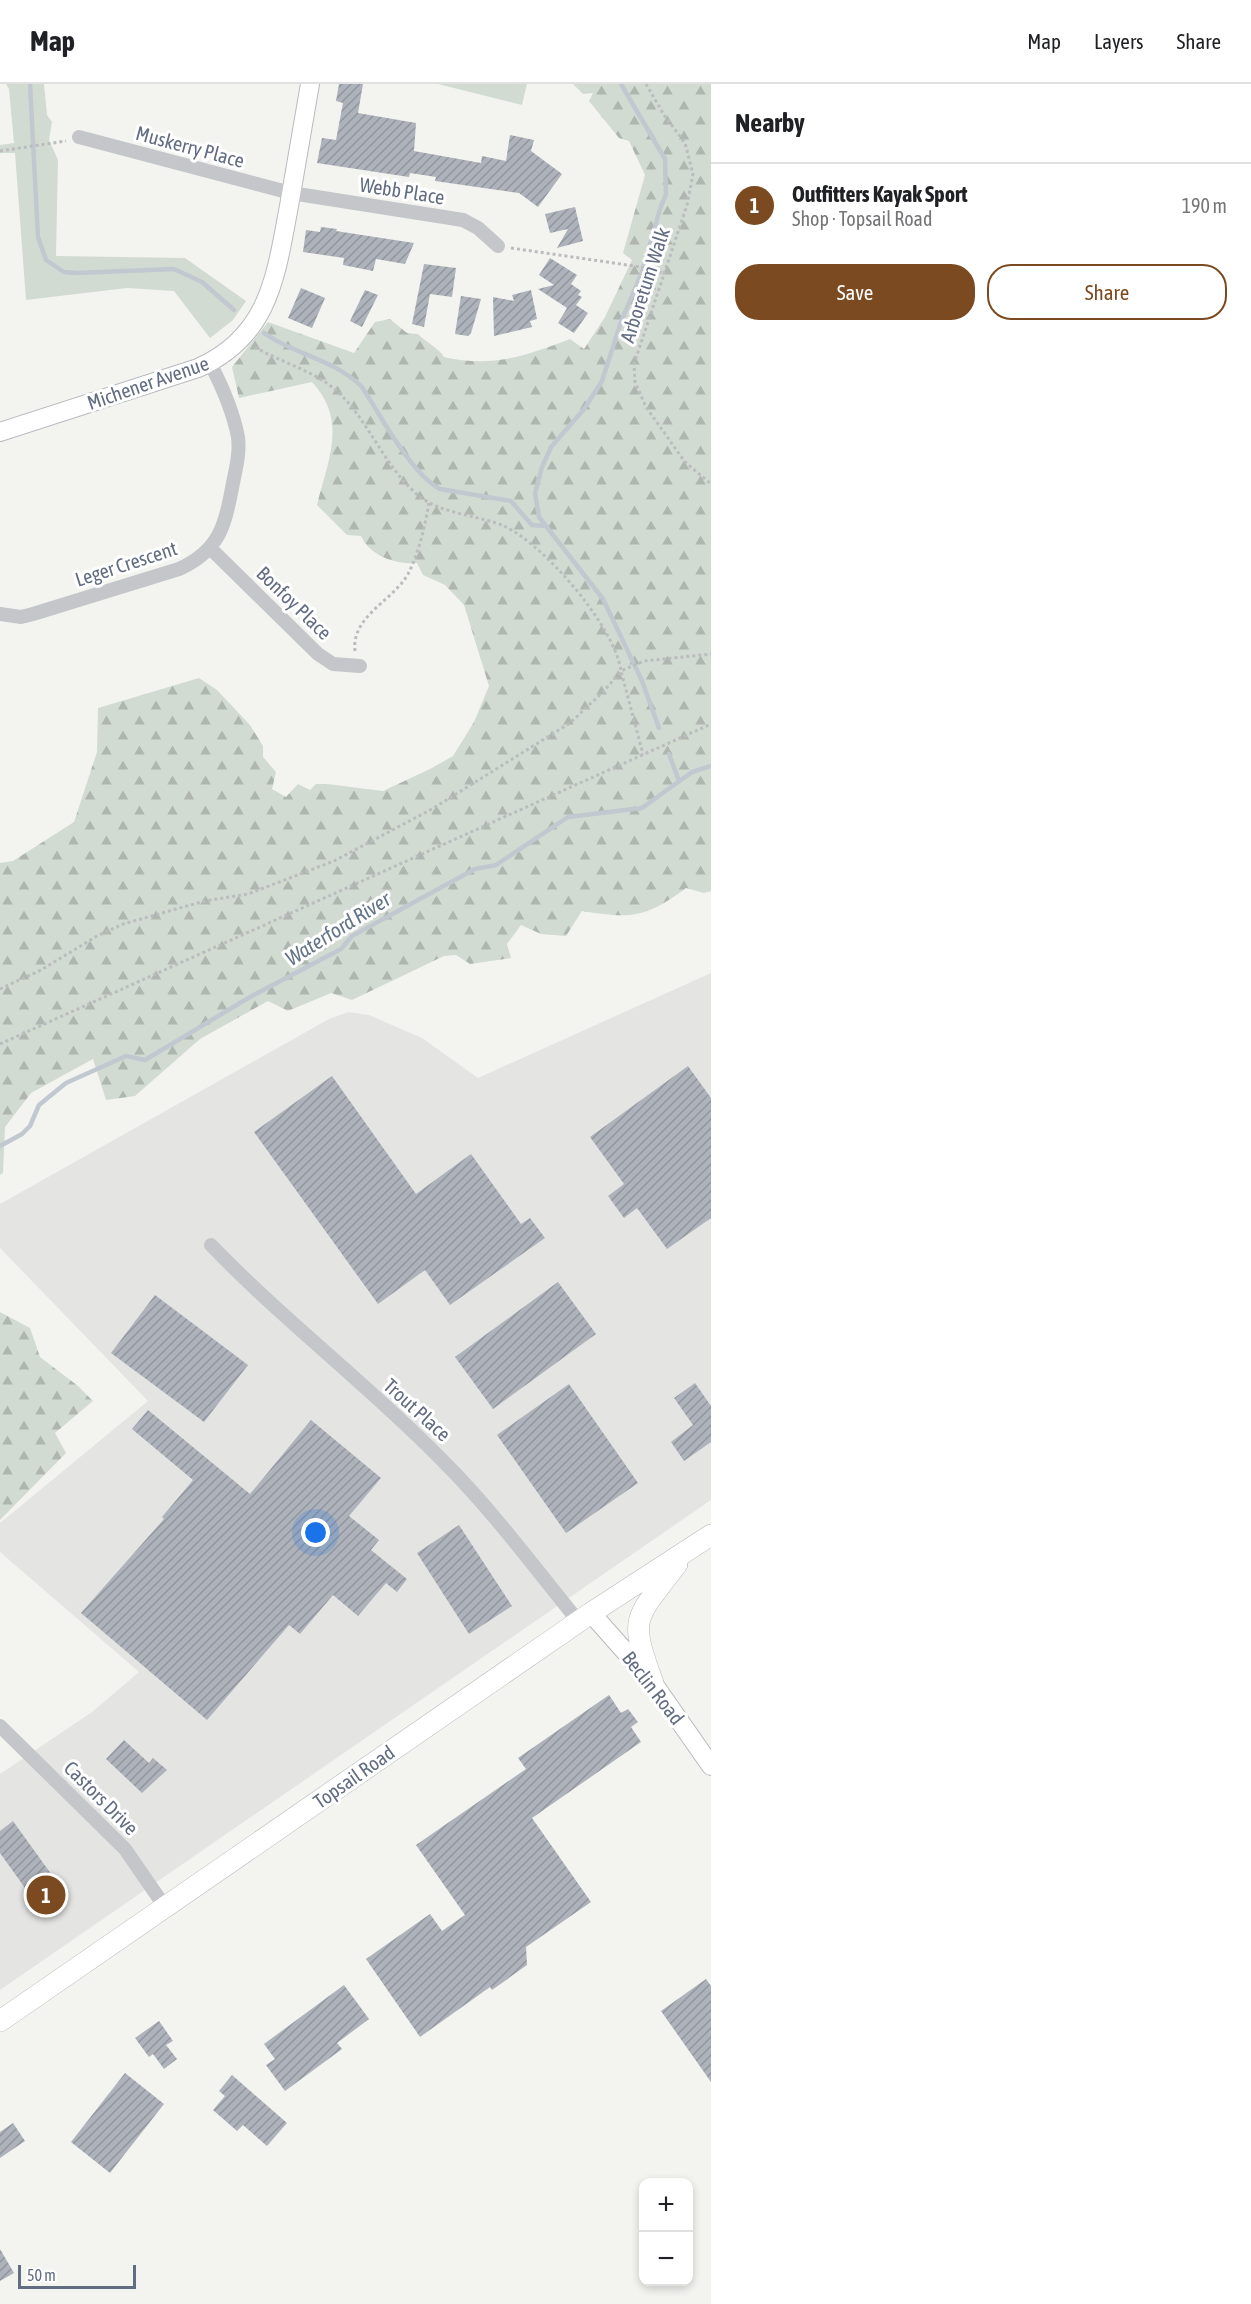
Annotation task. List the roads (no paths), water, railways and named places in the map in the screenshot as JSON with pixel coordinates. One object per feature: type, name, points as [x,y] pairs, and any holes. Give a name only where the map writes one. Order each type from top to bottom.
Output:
[{"type":"main road","name":"Topsail Road","points":[[0,2021],[585,1617],[711,1535]]},
{"type":"main road","points":[[653,1683],[639,1644],[637,1628],[640,1614],[686,1552]]},
{"type":"street","name":"Michener Avenue","points":[[0,432],[185,373],[210,363],[244,336],[259,316],[274,282],[310,84]]},
{"type":"street","name":"Muskerry Place","points":[[79,137],[291,193]]},
{"type":"street","name":"Webb Place","points":[[291,193],[463,220],[478,228],[498,246]]},
{"type":"street","name":"Leger Crescent","points":[[0,614],[21,616],[33,614],[168,572],[190,564],[210,548],[226,518],[238,450],[229,406],[210,363]]},
{"type":"street","name":"Bonfoy Place","points":[[210,548],[318,654],[333,664],[360,666]]},
{"type":"street","name":"Trout Place","points":[[211,1245],[252,1287],[444,1461],[585,1617]]},
{"type":"street","name":"Beclin Road","points":[[585,1617],[653,1683],[711,1766]]},
{"type":"street","name":"Castors Drive","points":[[0,1725],[126,1849],[165,1907]]},
{"type":"waterway","points":[[30,84],[38,237],[46,260],[64,272],[77,273],[174,269],[202,282],[234,310]]},
{"type":"waterway","points":[[621,84],[665,159],[666,194],[642,272],[621,322],[602,381],[584,409],[551,447],[542,467],[535,493],[539,517],[603,599],[642,681],[659,728]]},
{"type":"waterway","points":[[264,333],[288,347],[327,363],[362,387],[408,458],[429,482],[440,489],[511,501],[532,525],[545,526]]},
{"type":"waterway","points":[[669,754],[679,781]]},
{"type":"waterway","name":"Waterford River","points":[[0,1146],[22,1134],[30,1126],[39,1105],[66,1083],[126,1056],[145,1060],[250,997],[341,949],[352,936],[475,869],[496,865],[568,817],[642,808],[692,772],[711,766]]},
{"type":"place","name":"Outfitters Kayak Sport","points":[[46,1895]]}]
